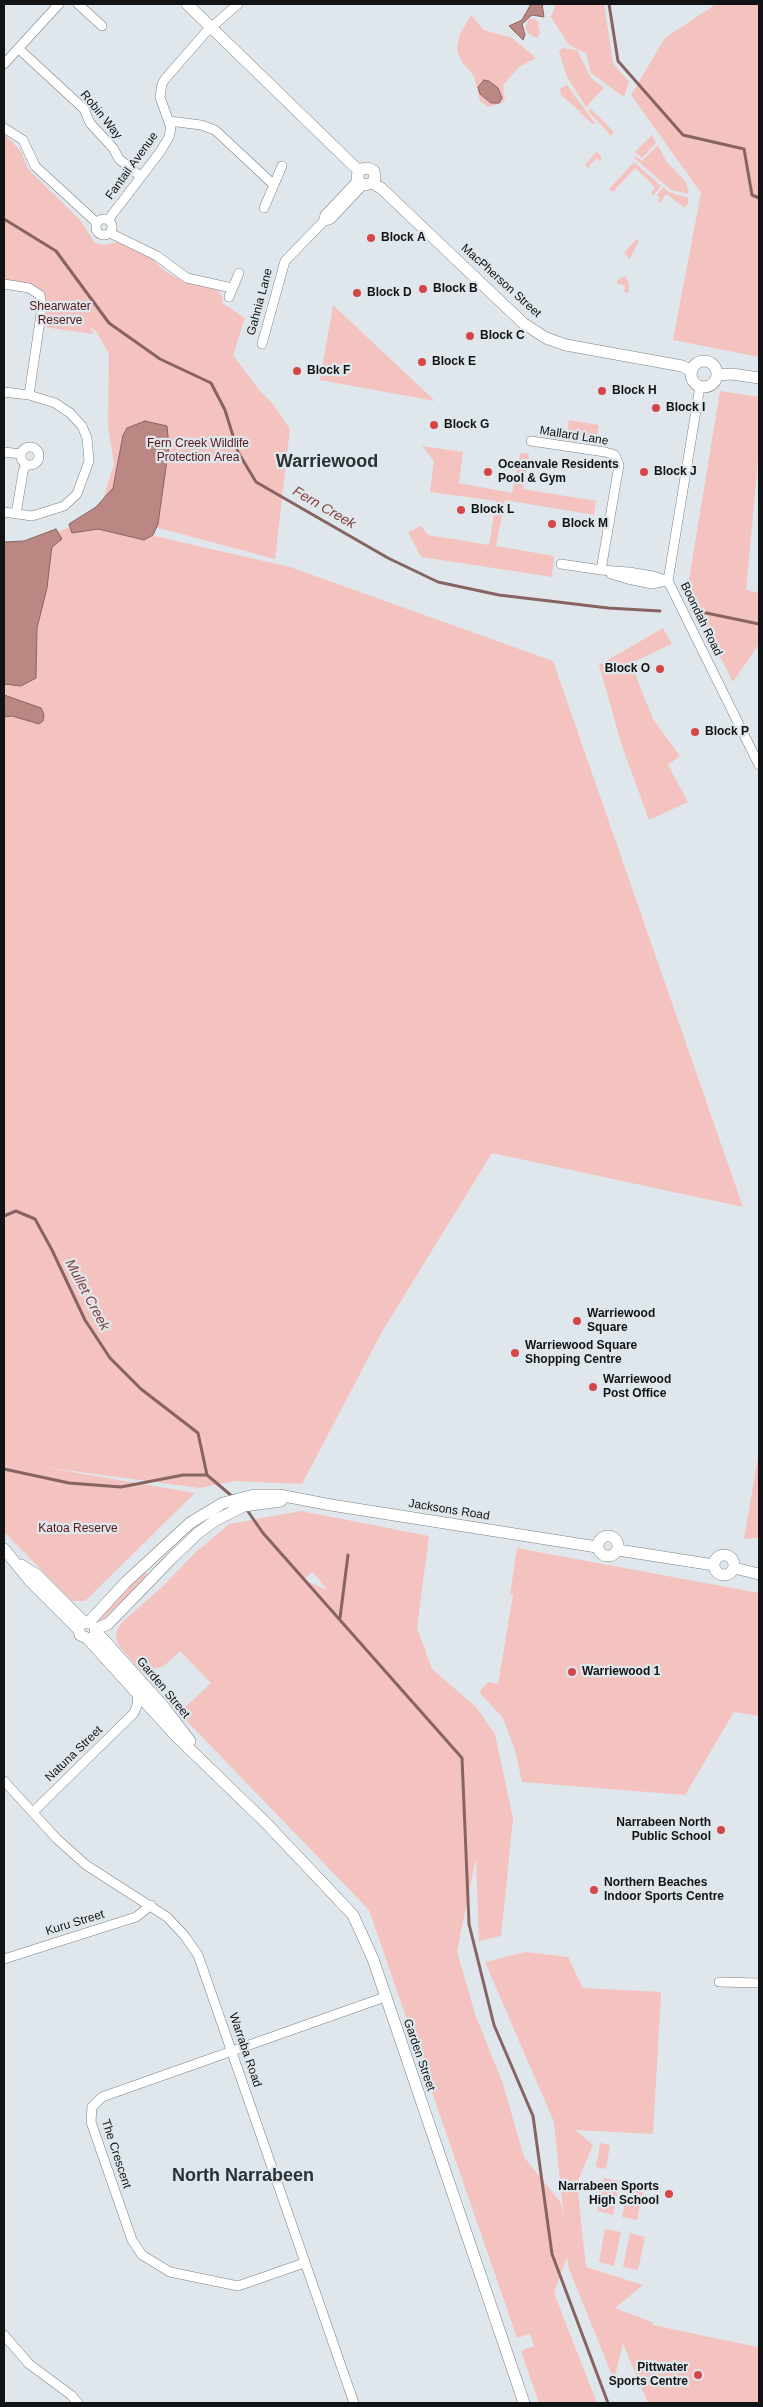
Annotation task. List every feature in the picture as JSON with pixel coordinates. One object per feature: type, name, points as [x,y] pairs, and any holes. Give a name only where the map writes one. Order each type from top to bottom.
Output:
[{"type":"street","points":[[4,64],[59,4]]},
{"type":"street","points":[[78,4],[102,26]]},
{"type":"street","name":"MacPherson Street","points":[[187,4],[212,26],[363,180],[381,188],[523,322],[546,338],[566,344],[682,366],[692,370]]},
{"type":"street","name":"Fantail Avenue","points":[[108,220],[160,152],[169,137],[171,128],[162,105],[162,84],[212,26],[238,4]]},
{"type":"street","name":"Robin Way","points":[[19,49],[84,109],[90,123],[113,148],[119,159],[140,176]]},
{"type":"street","points":[[169,121],[201,125],[215,130],[274,185]]},
{"type":"street","points":[[4,128],[23,140],[35,166],[97,223],[98,233],[104,235],[110,233],[157,256],[187,278],[232,288]]},
{"type":"street","points":[[264,208],[282,166]]},
{"type":"street","name":"Gahnia Lane","points":[[262,344],[282,268],[289,257],[323,222],[331,219],[363,180]]},
{"type":"street","points":[[97,223],[102,219],[108,220],[112,227],[110,233]]},
{"type":"street","points":[[228,297],[239,273]]},
{"type":"street","points":[[4,284],[29,288],[40,295],[42,307],[29,395]]},
{"type":"street","points":[[700,361],[708,361],[715,367],[717,375],[709,386],[700,386],[694,381],[692,370],[700,361]]},
{"type":"street","points":[[717,375],[732,374],[759,378]]},
{"type":"street","name":"Boondah Road","points":[[700,386],[668,581],[759,765]]},
{"type":"street","points":[[4,392],[29,395],[55,403],[70,413],[82,426],[87,438],[90,461],[77,494],[64,506],[32,516],[4,512]]},
{"type":"street","name":"Mallard Lane","points":[[531,442],[615,455],[619,465],[601,570]]},
{"type":"street","points":[[31,447],[38,453],[36,462],[30,465],[26,464],[22,461],[21,454],[25,449],[31,447]]},
{"type":"street","points":[[4,452],[21,454]]},
{"type":"street","points":[[16,514],[22,472],[26,464]]},
{"type":"street","points":[[561,564],[628,572],[653,576],[668,581]]},
{"type":"street","name":"Jacksons Road","points":[[90,1631],[126,1582],[190,1523],[227,1507],[256,1499],[298,1498],[331,1505],[597,1546],[601,1554],[608,1557],[618,1550],[714,1565],[719,1557],[726,1555],[733,1561],[734,1568],[759,1574]]},
{"type":"street","name":"Jacksons Road","points":[[90,1631],[108,1624],[198,1533],[227,1507]]},
{"type":"street","name":"Garden Street","points":[[4,1549],[16,1561],[37,1575],[164,1707],[208,1765]]},
{"type":"street","name":"Garden Street","points":[[90,1631],[138,1694],[155,1711],[174,1735],[208,1765],[266,1823],[353,1915],[363,1935],[385,1997],[524,2403]]},
{"type":"street","points":[[138,1694],[134,1713],[155,1711]]},
{"type":"street","name":"Natuna Street","points":[[33,1812],[134,1713]]},
{"type":"street","name":"Warraba Road","points":[[4,1781],[57,1839],[86,1865],[167,1917],[198,1954],[354,2403]]},
{"type":"street","name":"Kuru Street","points":[[4,1959],[136,1917],[150,1905]]},
{"type":"street","points":[[719,1982],[759,1983]]},
{"type":"street","name":"The Crescent","points":[[304,2263],[238,2286],[170,2272],[142,2255],[132,2240],[91,2122],[92,2107],[102,2097],[232,2049],[385,1997]]},
{"type":"street","points":[[4,2335],[30,2364],[72,2395],[78,2403]]},
{"type":"green space","points":[[556,4],[604,4],[613,63],[629,82],[624,97],[591,73],[586,53],[569,45],[551,17]]},
{"type":"green space","points":[[716,4],[759,4],[759,357],[673,340],[701,193],[631,95],[665,38]]},
{"type":"green space","points":[[471,15],[484,30],[512,38],[536,58],[519,67],[504,84],[505,99],[502,103],[488,107],[480,101],[474,76],[462,62],[457,50],[459,36]]},
{"type":"green space","points":[[529,19],[535,19],[539,23],[540,33],[537,38],[529,34],[525,28]]},
{"type":"green space","points":[[562,48],[577,50],[591,78],[604,88],[586,107],[567,77],[559,52]]},
{"type":"green space","points":[[567,85],[595,123],[594,125],[580,113],[581,110],[579,111],[560,94],[559,89]]},
{"type":"green space","points":[[591,109],[614,132],[611,136],[588,111]]},
{"type":"green space","name":"Fern Creek Wildlife Protection Area","points":[[4,134],[21,151],[28,169],[80,220],[95,243],[104,245],[121,241],[150,257],[165,271],[179,279],[203,283],[219,291],[223,298],[222,303],[245,318],[233,355],[260,391],[273,404],[290,429],[275,559],[99,512],[114,464],[108,426],[109,354],[96,331],[89,326],[94,334],[43,327],[44,296],[39,289],[29,283],[4,280]]},
{"type":"green space","points":[[652,135],[656,143],[642,158],[635,152]]},
{"type":"green space","points":[[658,145],[666,161],[686,182],[689,194],[671,190],[634,158],[636,156],[642,161]]},
{"type":"green space","points":[[597,151],[602,158],[600,161],[597,158],[589,166],[590,170],[585,165]]},
{"type":"green space","points":[[634,162],[661,186],[653,196],[651,193],[655,187],[635,168],[613,192],[609,189]]},
{"type":"green space","points":[[663,187],[669,192],[688,198],[685,208],[666,194],[660,203],[658,201],[660,197],[657,195]]},
{"type":"green space","points":[[636,239],[639,240],[630,259],[624,253]]},
{"type":"green space","points":[[625,276],[629,284],[629,293],[624,292],[625,285],[617,284],[617,280]]},
{"type":"green space","points":[[333,305],[435,401],[320,380]]},
{"type":"green space","points":[[720,391],[759,397],[759,450],[746,590],[759,593],[759,644],[733,682],[687,592]]},
{"type":"green space","points":[[569,420],[599,425],[596,439],[567,434]]},
{"type":"green space","points":[[422,446],[463,452],[459,483],[512,493],[520,453],[529,454],[523,489],[596,501],[594,515],[505,500],[496,546],[554,556],[552,577],[421,557],[408,532],[421,526],[428,535],[489,545],[496,501],[430,492],[434,461]]},
{"type":"green space","name":"Katoa Reserve","points":[[85,520],[290,567],[553,661],[743,1207],[492,1153],[383,1330],[302,1484],[234,1481],[199,1488],[43,1467],[195,1493],[85,1601],[72,1601],[4,1532],[4,557]]},
{"type":"green space","points":[[663,628],[672,644],[633,662],[637,679],[653,719],[680,756],[668,765],[688,802],[649,820],[622,746],[599,665]]},
{"type":"green space","points":[[759,1451],[759,1538],[744,1539]]},
{"type":"green space","points":[[301,1511],[429,1536],[417,1628],[432,1669],[476,1707],[495,1734],[513,1819],[501,1936],[479,1941],[476,1858],[457,1951],[475,2014],[503,2084],[524,2157],[561,2203],[564,2221],[554,2122],[485,1962],[525,1952],[568,1957],[583,1988],[661,1992],[653,2134],[575,2130],[593,2145],[577,2183],[586,2267],[643,2285],[615,2308],[652,2322],[653,2325],[757,2347],[759,2341],[759,2403],[648,2403],[623,2344],[614,2380],[569,2269],[567,2257],[554,2293],[597,2403],[539,2403],[521,2351],[534,2346],[530,2334],[517,2338],[369,1910],[179,1713],[211,1683],[180,1651],[164,1666],[142,1672],[119,1646],[116,1639],[117,1630],[121,1623],[162,1587],[196,1552],[229,1524]],"holes":[[[313,1572],[327,1590],[304,1580]]]},
{"type":"green space","points":[[517,1548],[759,1593],[759,1716],[734,1712],[685,1795],[522,1782],[516,1753],[503,1718],[479,1692],[488,1682],[498,1684],[513,1595],[510,1594]]},
{"type":"green space","points":[[143,1571],[149,1576],[100,1622],[97,1619]]},
{"type":"green space","points":[[600,2143],[610,2145],[606,2169],[596,2167]]},
{"type":"green space","points":[[604,2178],[620,2181],[613,2215],[597,2211]]},
{"type":"green space","points":[[629,2182],[644,2186],[637,2220],[622,2217]]},
{"type":"green space","points":[[605,2229],[621,2232],[614,2266],[599,2262]]},
{"type":"green space","points":[[630,2233],[645,2237],[638,2270],[623,2267]]},
{"type":"shaded area","points":[[531,4],[542,4],[544,17],[532,15],[522,24],[525,35],[523,40],[509,26],[522,20]]},
{"type":"shaded area","points":[[484,80],[489,81],[498,88],[502,98],[499,103],[491,103],[480,94],[478,87]]},
{"type":"shaded area","points":[[145,421],[167,426],[169,446],[158,524],[153,535],[144,540],[98,529],[72,533],[69,524],[96,507],[113,488],[123,435],[127,428]]},
{"type":"shaded area","points":[[56,529],[62,539],[52,547],[47,588],[37,628],[36,678],[21,686],[4,684],[4,542],[24,541]]},
{"type":"shaded area","points":[[4,695],[41,708],[44,714],[43,721],[39,724],[12,716],[4,717]]},
{"type":"waterway","points":[[609,4],[618,61],[683,135],[744,149],[752,195],[759,198]]},
{"type":"waterway","name":"Fern Creek","points":[[4,219],[56,251],[109,323],[160,359],[211,383],[225,410],[238,452],[256,482],[388,558],[438,582],[499,595],[608,608],[660,611]]},
{"type":"waterway","name":"Fern Creek","points":[[692,610],[759,624]]},
{"type":"waterway","name":"Mullet Creek","points":[[4,1216],[16,1211],[35,1219],[85,1320],[110,1358],[141,1389],[198,1433],[207,1475],[233,1497]]},
{"type":"waterway","points":[[4,1469],[69,1483],[121,1487],[183,1475],[207,1475]]},
{"type":"waterway","points":[[247,1510],[263,1533],[462,1758],[469,1924],[494,2025],[533,2116],[552,2254],[608,2403]]},
{"type":"waterway","points":[[340,1618],[348,1555]]},
{"type":"place","name":"Block A","points":[[371,238]]},
{"type":"place","name":"Block B","points":[[423,289]]},
{"type":"place","name":"Block D","points":[[357,293]]},
{"type":"place","name":"Block C","points":[[470,336]]},
{"type":"place","name":"Block E","points":[[422,362]]},
{"type":"place","name":"Block F","points":[[297,371]]},
{"type":"place","name":"Block H","points":[[602,391]]},
{"type":"place","name":"Block I","points":[[656,408]]},
{"type":"place","name":"Block G","points":[[434,425]]},
{"type":"place","name":"Oceanvale Residents Pool & Gym","points":[[488,472]]},
{"type":"place","name":"Block J","points":[[644,472]]},
{"type":"place","name":"Block L","points":[[461,510]]},
{"type":"place","name":"Block M","points":[[552,524]]},
{"type":"place","name":"Block O","points":[[660,669]]},
{"type":"place","name":"Block P","points":[[695,732]]},
{"type":"place","name":"Warriewood Square","points":[[577,1321]]},
{"type":"place","name":"Warriewood Square Shopping Centre","points":[[515,1353]]},
{"type":"place","name":"Warriewood Post Office","points":[[593,1387]]},
{"type":"place","name":"Warriewood 1","points":[[572,1672]]},
{"type":"place","name":"Narrabeen North Public School","points":[[721,1830]]},
{"type":"place","name":"Northern Beaches Indoor Sports Centre","points":[[594,1890]]},
{"type":"place","name":"Narrabeen Sports High School","points":[[669,2194]]},
{"type":"place","name":"Pittwater Sports Centre","points":[[698,2375]]},
{"type":"district","name":"Warriewood","points":[[327,462]]},
{"type":"district","name":"North Narrabeen","points":[[243,2176]]},
{"type":"park label","name":"Shearwater Reserve","points":[[60,314]]}]
